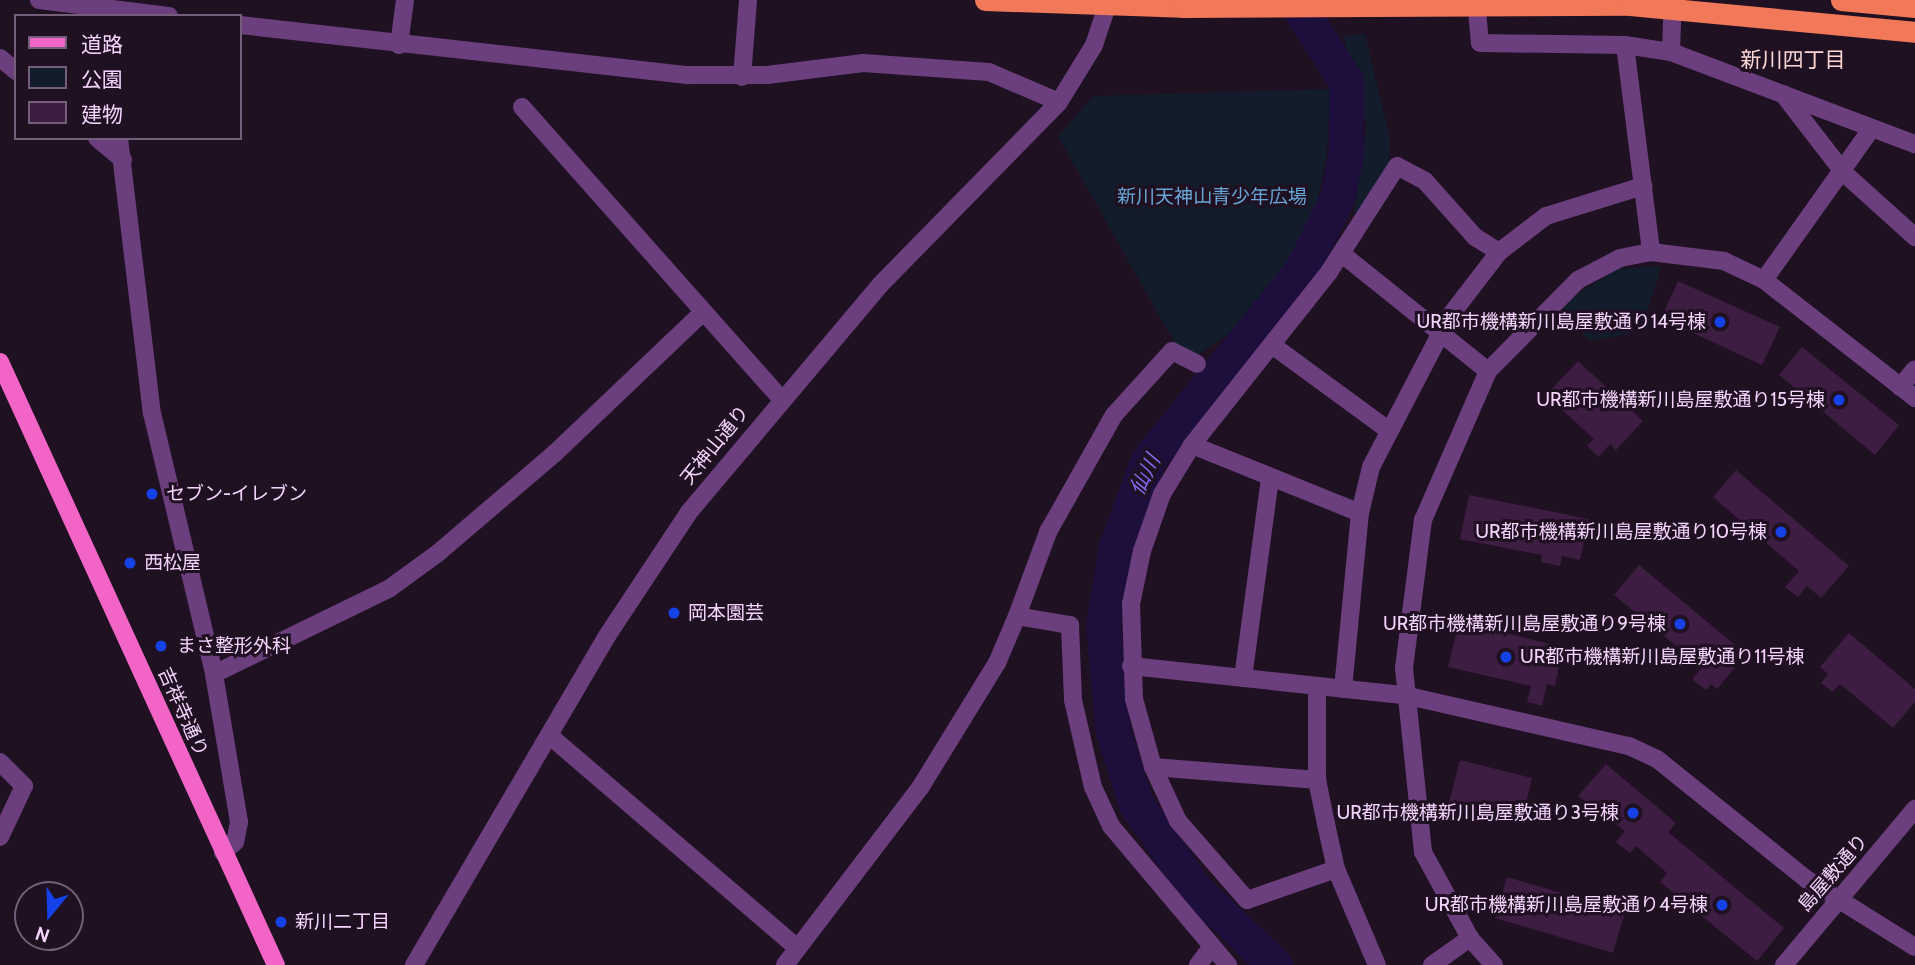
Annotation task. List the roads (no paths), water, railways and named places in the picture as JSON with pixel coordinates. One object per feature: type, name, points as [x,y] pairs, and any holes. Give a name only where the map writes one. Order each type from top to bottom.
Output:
[{"type":"highway","points":[[985,0],[1195,7],[1532,3],[1658,6],[1915,32]]},
{"type":"highway","points":[[1841,0],[1915,7]]},
{"type":"main road","name":"吉祥寺通り","points":[[0,362],[276,965]]},
{"type":"street","points":[[39,0],[153,14]]},
{"type":"street","points":[[399,45],[405,0]]},
{"type":"street","points":[[742,76],[748,0]]},
{"type":"street","name":"天神山通り","points":[[414,965],[550,736],[689,512],[780,398],[880,285],[1059,102],[1094,45],[1109,0]]},
{"type":"street","points":[[1476,0],[1480,43],[1625,45],[1671,52],[1783,94],[1870,131],[1915,144]]},
{"type":"street","points":[[1671,52],[1672,19]]},
{"type":"street","points":[[242,25],[628,71],[742,76],[863,63],[989,72],[1059,102]]},
{"type":"street","points":[[1625,45],[1651,252]]},
{"type":"street","points":[[0,58],[14,69]]},
{"type":"street","points":[[1783,94],[1844,173],[1915,237]]},
{"type":"street","points":[[522,107],[780,398]]},
{"type":"street","points":[[1764,280],[1844,173],[1870,131]]},
{"type":"street","points":[[99,140],[123,160]]},
{"type":"street","points":[[119,140],[152,412],[214,674],[239,822],[235,842],[223,852]]},
{"type":"street","points":[[1336,869],[1247,900],[1178,821],[1153,766],[1131,666],[1132,604],[1142,551],[1162,494],[1192,445],[1342,254],[1397,166],[1424,181],[1475,237],[1499,251]]},
{"type":"street","points":[[1343,688],[1360,513],[1388,430],[1440,332],[1499,251],[1546,216],[1643,186]]},
{"type":"street","points":[[1494,965],[1470,938],[1423,852],[1404,695],[1407,604],[1423,520],[1488,372],[1578,280],[1620,258],[1651,252],[1724,261],[1764,280],[1915,398]]},
{"type":"street","points":[[1342,254],[1488,372]]},
{"type":"street","points":[[214,674],[390,588],[428,560],[554,454],[703,312]]},
{"type":"street","points":[[1272,345],[1388,430]]},
{"type":"street","points":[[785,965],[920,788],[997,663],[1048,533],[1114,415],[1172,351],[1197,363]]},
{"type":"street","points":[[1900,387],[1915,369]]},
{"type":"street","points":[[1192,445],[1360,513]]},
{"type":"street","points":[[1243,678],[1270,477]]},
{"type":"street","points":[[1017,616],[1070,625],[1073,700],[1093,787],[1139,866],[1228,965]]},
{"type":"street","points":[[1131,666],[1404,695],[1629,746],[1657,758],[1806,879],[1840,897],[1915,947]]},
{"type":"street","points":[[1317,687],[1317,779],[1336,869],[1377,965]]},
{"type":"street","points":[[550,736],[797,948]]},
{"type":"street","points":[[0,762],[24,786],[0,837]]},
{"type":"street","points":[[1153,766],[1317,779]]},
{"type":"street","name":"島屋敷通り","points":[[1784,965],[1915,809]]},
{"type":"street","points":[[1432,965],[1470,938]]},
{"type":"street","points":[[1198,965],[1211,948]]},
{"type":"waterway","name":"仙川","points":[[1275,965],[1194,888],[1136,804],[1113,731],[1103,625],[1116,547],[1148,460],[1302,270],[1337,198],[1346,155],[1346,81],[1294,0]]},
{"type":"place","name":"UR都市機構新川島屋敷通り14号棟","points":[[1720,322]]},
{"type":"place","name":"UR都市機構新川島屋敷通り15号棟","points":[[1839,400]]},
{"type":"place","name":"セブン-イレブン","points":[[152,494]]},
{"type":"place","name":"UR都市機構新川島屋敷通り10号棟","points":[[1781,532]]},
{"type":"place","name":"西松屋","points":[[130,563]]},
{"type":"place","name":"岡本園芸","points":[[674,613]]},
{"type":"place","name":"UR都市機構新川島屋敷通り9号棟","points":[[1680,624]]},
{"type":"place","name":"まさ整形外科","points":[[161,646]]},
{"type":"place","name":"UR都市機構新川島屋敷通り11号棟","points":[[1506,657]]},
{"type":"place","name":"UR都市機構新川島屋敷通り3号棟","points":[[1633,813]]},
{"type":"place","name":"UR都市機構新川島屋敷通り4号棟","points":[[1722,905]]},
{"type":"place","name":"新川二丁目","points":[[281,922]]},
{"type":"district","name":"新川四丁目","points":[[1793,60]]},
{"type":"park label","name":"新川天神山青少年広場","points":[[1212,197]]}]
